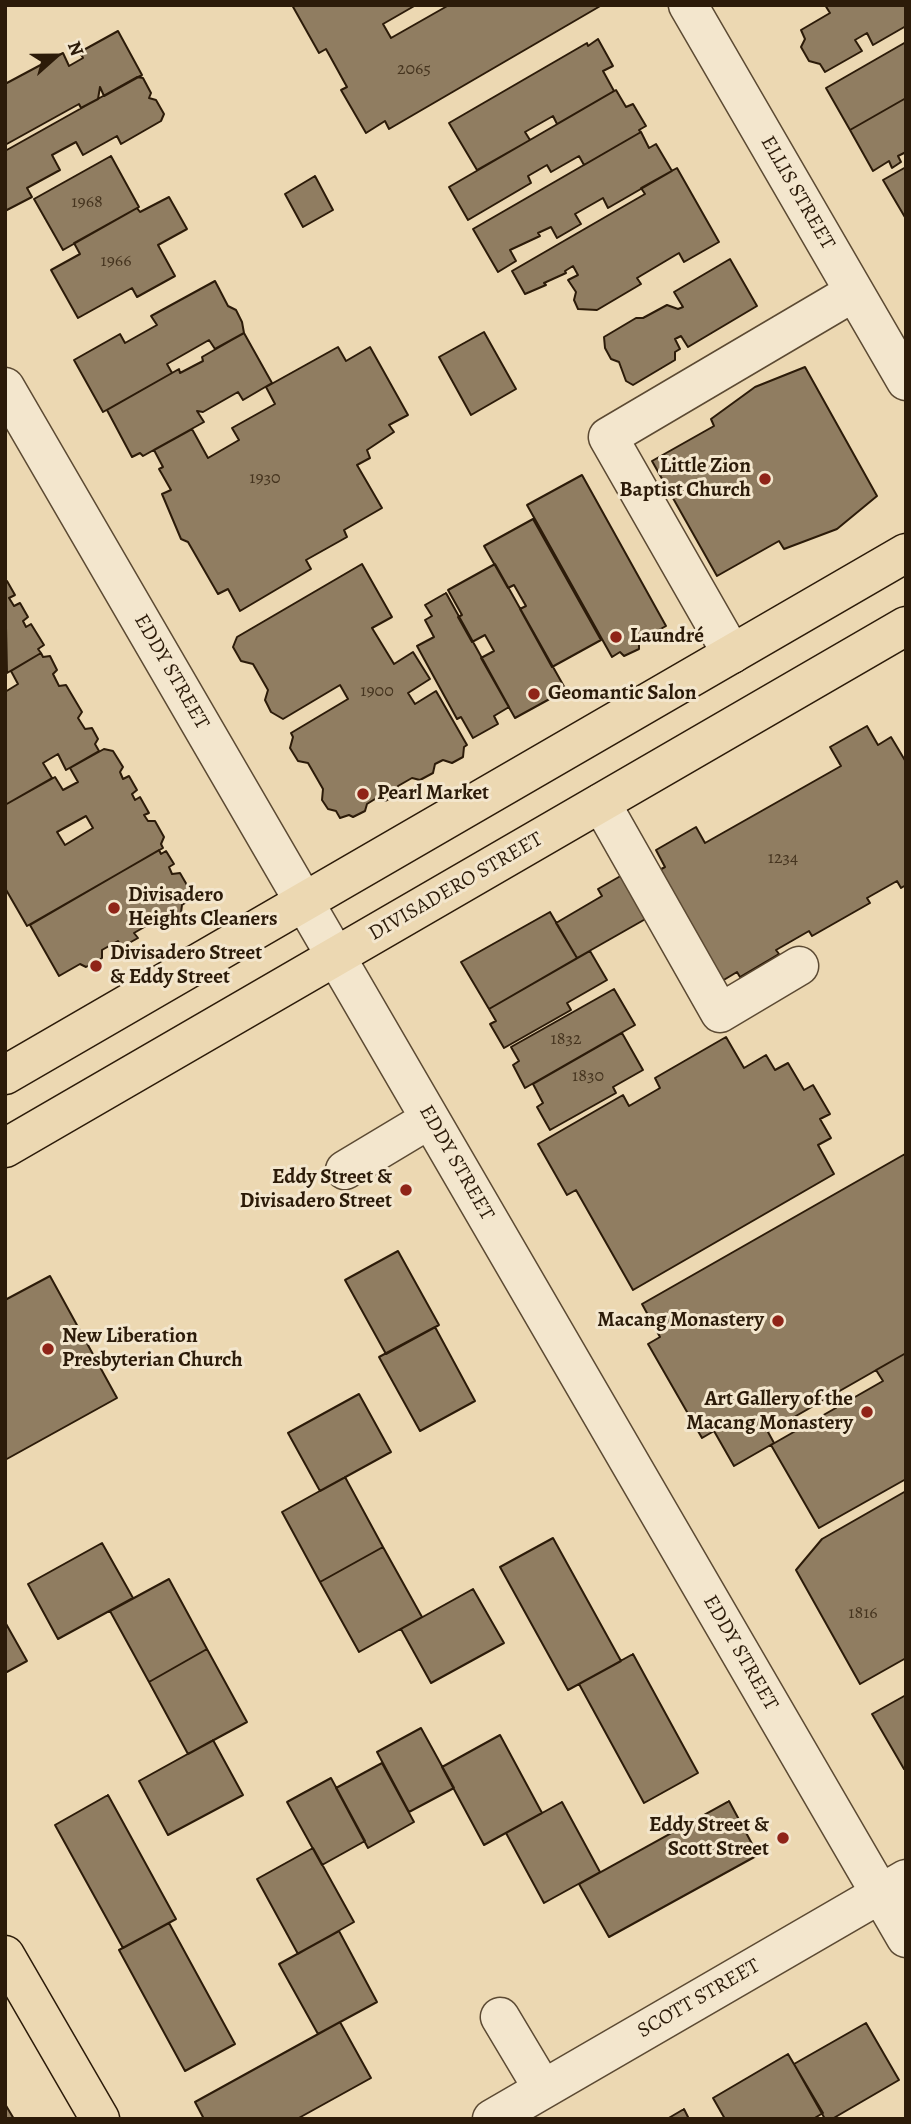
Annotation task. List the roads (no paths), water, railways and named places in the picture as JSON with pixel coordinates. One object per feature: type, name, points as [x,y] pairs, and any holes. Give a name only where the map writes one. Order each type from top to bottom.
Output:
[{"type":"main road","points":[[5,1075],[906,553]]},
{"type":"main road","name":"DIVISADERO STREET","points":[[5,1149],[906,626]]},
{"type":"main road","points":[[5,1955],[100,2119]]},
{"type":"street","name":"ELLIS STREET","points":[[688,5],[906,380]]},
{"type":"street","points":[[733,654],[608,437],[854,292]]},
{"type":"street","name":"EDDY STREET","points":[[5,387],[430,1119],[893,1887],[906,1938]]},
{"type":"street","points":[[601,803],[720,1013],[799,965]]},
{"type":"street","points":[[345,1170],[430,1119]]},
{"type":"street","name":"SCOTT STREET","points":[[492,2119],[893,1887]]},
{"type":"street","points":[[500,2017],[543,2089]]},
{"type":"place","name":"Little Zion Baptist Church","points":[[765,479]]},
{"type":"place","name":"Laundré","points":[[616,637]]},
{"type":"place","name":"Geomantic Salon","points":[[534,694]]},
{"type":"place","name":"Pearl Market","points":[[363,794]]},
{"type":"place","name":"Divisadero Heights Cleaners","points":[[114,908]]},
{"type":"place","name":"Divisadero Street & Eddy Street","points":[[96,966]]},
{"type":"place","name":"Eddy Street & Divisadero Street","points":[[406,1190]]},
{"type":"place","name":"Macang Monastery","points":[[778,1321]]},
{"type":"place","name":"New Liberation Presbyterian Church","points":[[48,1349]]},
{"type":"place","name":"Art Gallery of the Macang Monastery","points":[[867,1412]]},
{"type":"place","name":"Eddy Street & Scott Street","points":[[783,1838]]}]
